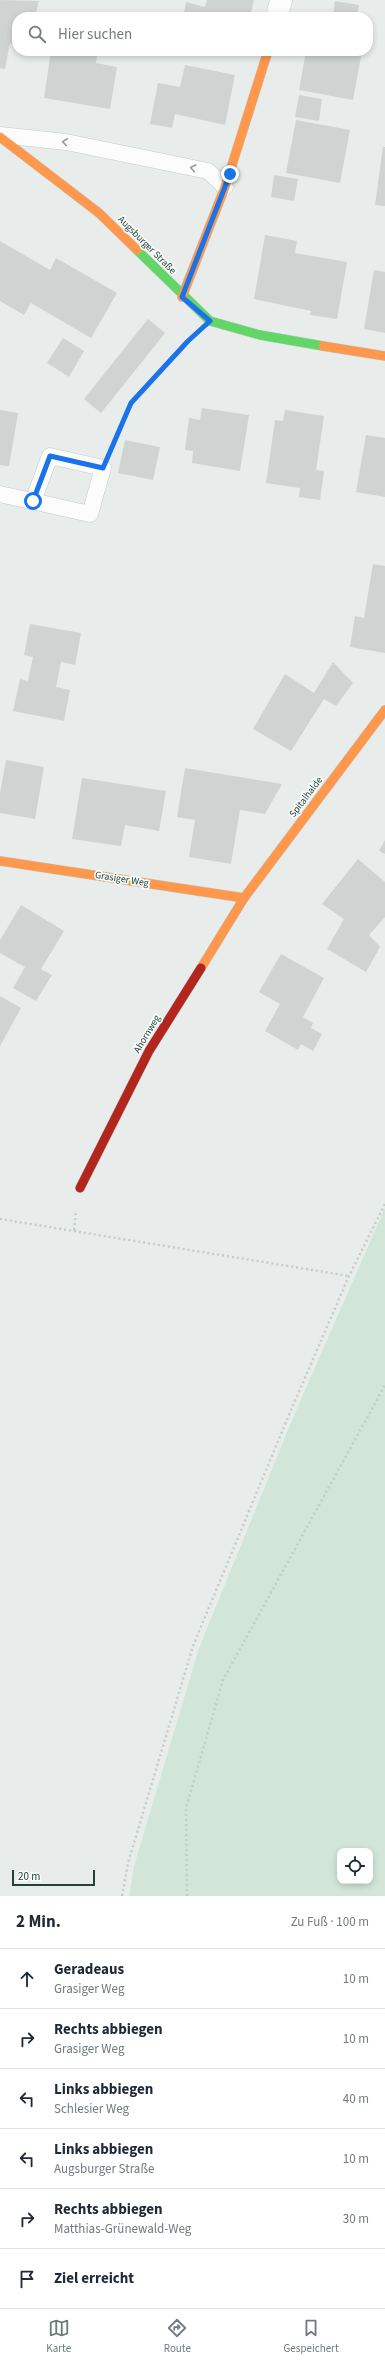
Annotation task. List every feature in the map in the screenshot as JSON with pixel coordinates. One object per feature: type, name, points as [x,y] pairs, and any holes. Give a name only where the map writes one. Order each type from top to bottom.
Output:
[{"type":"street","points":[[278,12],[281,0]]},
{"type":"street","points":[[182,297],[225,187],[266,56]]},
{"type":"street","name":"Augsburger Straße","points":[[0,136],[99,213],[182,297],[210,321],[260,335],[385,356]]},
{"type":"street","name":"Spitalhalde","points":[[244,898],[385,710]]},
{"type":"street","name":"Grasiger Weg","points":[[0,861],[244,898]]},
{"type":"street","name":"Ahornweg","points":[[80,1188],[149,1050],[244,898]]},
{"type":"lane","points":[[0,136],[66,142],[208,171],[225,187]]},
{"type":"lane","points":[[0,494],[90,514],[103,468],[50,456],[33,501]]},
{"type":"path","points":[[103,468],[131,403],[188,341],[210,321]]},
{"type":"path","points":[[122,1896],[128,1863],[193,1646],[291,1410],[349,1276],[385,1204]]},
{"type":"path","points":[[0,1219],[349,1276]]},
{"type":"path","points":[[187,1896],[186,1808],[223,1680],[385,1385]]},
{"type":"green space","points":[[385,1208],[385,1896],[129,1896],[134,1866],[199,1648],[295,1413]]},
{"type":"building","points":[[0,0],[39,1],[36,12],[12,12],[12,44],[10,43],[5,69],[0,68]]},
{"type":"building","points":[[207,0],[254,0],[251,12],[184,12],[186,2],[205,7]]},
{"type":"building","points":[[335,1],[359,5],[358,12],[333,12]]},
{"type":"building","points":[[50,56],[97,56],[96,63],[117,67],[110,109],[44,98]]},
{"type":"building","points":[[305,56],[361,56],[353,100],[299,90]]},
{"type":"building","points":[[185,65],[235,75],[225,125],[175,114],[172,128],[150,124],[158,83],[180,87]]},
{"type":"building","points":[[299,95],[322,99],[319,121],[295,117]]},
{"type":"building","points":[[296,120],[350,130],[340,183],[286,173]]},
{"type":"building","points":[[383,147],[385,147],[385,206],[375,205]]},
{"type":"building","points":[[274,175],[298,179],[294,201],[271,197]]},
{"type":"building","points":[[265,235],[297,241],[295,253],[347,262],[337,319],[310,315],[311,311],[254,299]]},
{"type":"building","points":[[0,241],[50,270],[56,258],[117,293],[91,338],[31,303],[24,315],[0,301]]},
{"type":"building","points":[[374,270],[385,272],[385,333],[364,329]]},
{"type":"building","points":[[148,319],[165,333],[101,413],[84,399]]},
{"type":"building","points":[[63,338],[84,351],[69,377],[47,363]]},
{"type":"building","points":[[202,408],[249,415],[240,471],[192,463],[193,451],[185,450],[189,418],[200,420]]},
{"type":"building","points":[[0,410],[18,413],[9,466],[0,465]]},
{"type":"building","points":[[285,410],[324,416],[316,470],[324,471],[320,500],[299,497],[300,488],[266,483],[275,420],[283,421]]},
{"type":"building","points":[[366,435],[385,438],[385,497],[356,492]]},
{"type":"building","points":[[125,440],[160,447],[153,480],[118,473]]},
{"type":"building","points":[[373,564],[385,566],[385,653],[350,647],[355,616],[364,618]]},
{"type":"building","points":[[30,624],[81,633],[75,665],[61,662],[56,687],[70,690],[64,721],[13,711],[20,679],[28,681],[33,657],[24,655]]},
{"type":"building","points":[[333,662],[353,683],[336,706],[324,699],[291,751],[253,729],[285,674],[314,693]]},
{"type":"building","points":[[6,760],[44,767],[35,819],[0,813],[0,793]]},
{"type":"building","points":[[185,768],[282,784],[265,814],[240,810],[231,864],[189,857],[195,820],[177,817]]},
{"type":"building","points":[[82,778],[166,791],[159,831],[125,825],[121,846],[72,839]]},
{"type":"building","points":[[385,840],[385,854],[379,851]]},
{"type":"building","points":[[358,859],[385,882],[385,917],[369,935],[380,947],[366,972],[327,949],[344,919],[322,904]]},
{"type":"building","points":[[21,905],[64,931],[41,969],[52,975],[36,1001],[13,988],[25,967],[0,953],[0,940]]},
{"type":"building","points":[[281,954],[324,978],[303,1017],[313,1023],[311,1028],[322,1034],[313,1051],[301,1044],[298,1050],[265,1031],[280,1004],[259,992]]},
{"type":"building","points":[[0,996],[21,1008],[0,1046]]},
{"type":"traffic: fast","points":[[137,250],[210,321],[260,335],[323,346]]},
{"type":"traffic: slow","points":[[182,297],[225,187],[266,56]]},
{"type":"traffic: slow","points":[[0,137],[99,213],[137,250]]},
{"type":"traffic: slow","points":[[323,346],[385,356]]},
{"type":"traffic: slow","points":[[201,968],[244,898],[385,710]]},
{"type":"traffic: slow","points":[[0,861],[244,898]]},
{"type":"traffic: jam","points":[[80,1188],[149,1051],[201,968]]},
{"type":"route","points":[[33,501],[50,456],[103,468],[131,403],[188,341],[210,321],[182,297],[230,174]]}]
